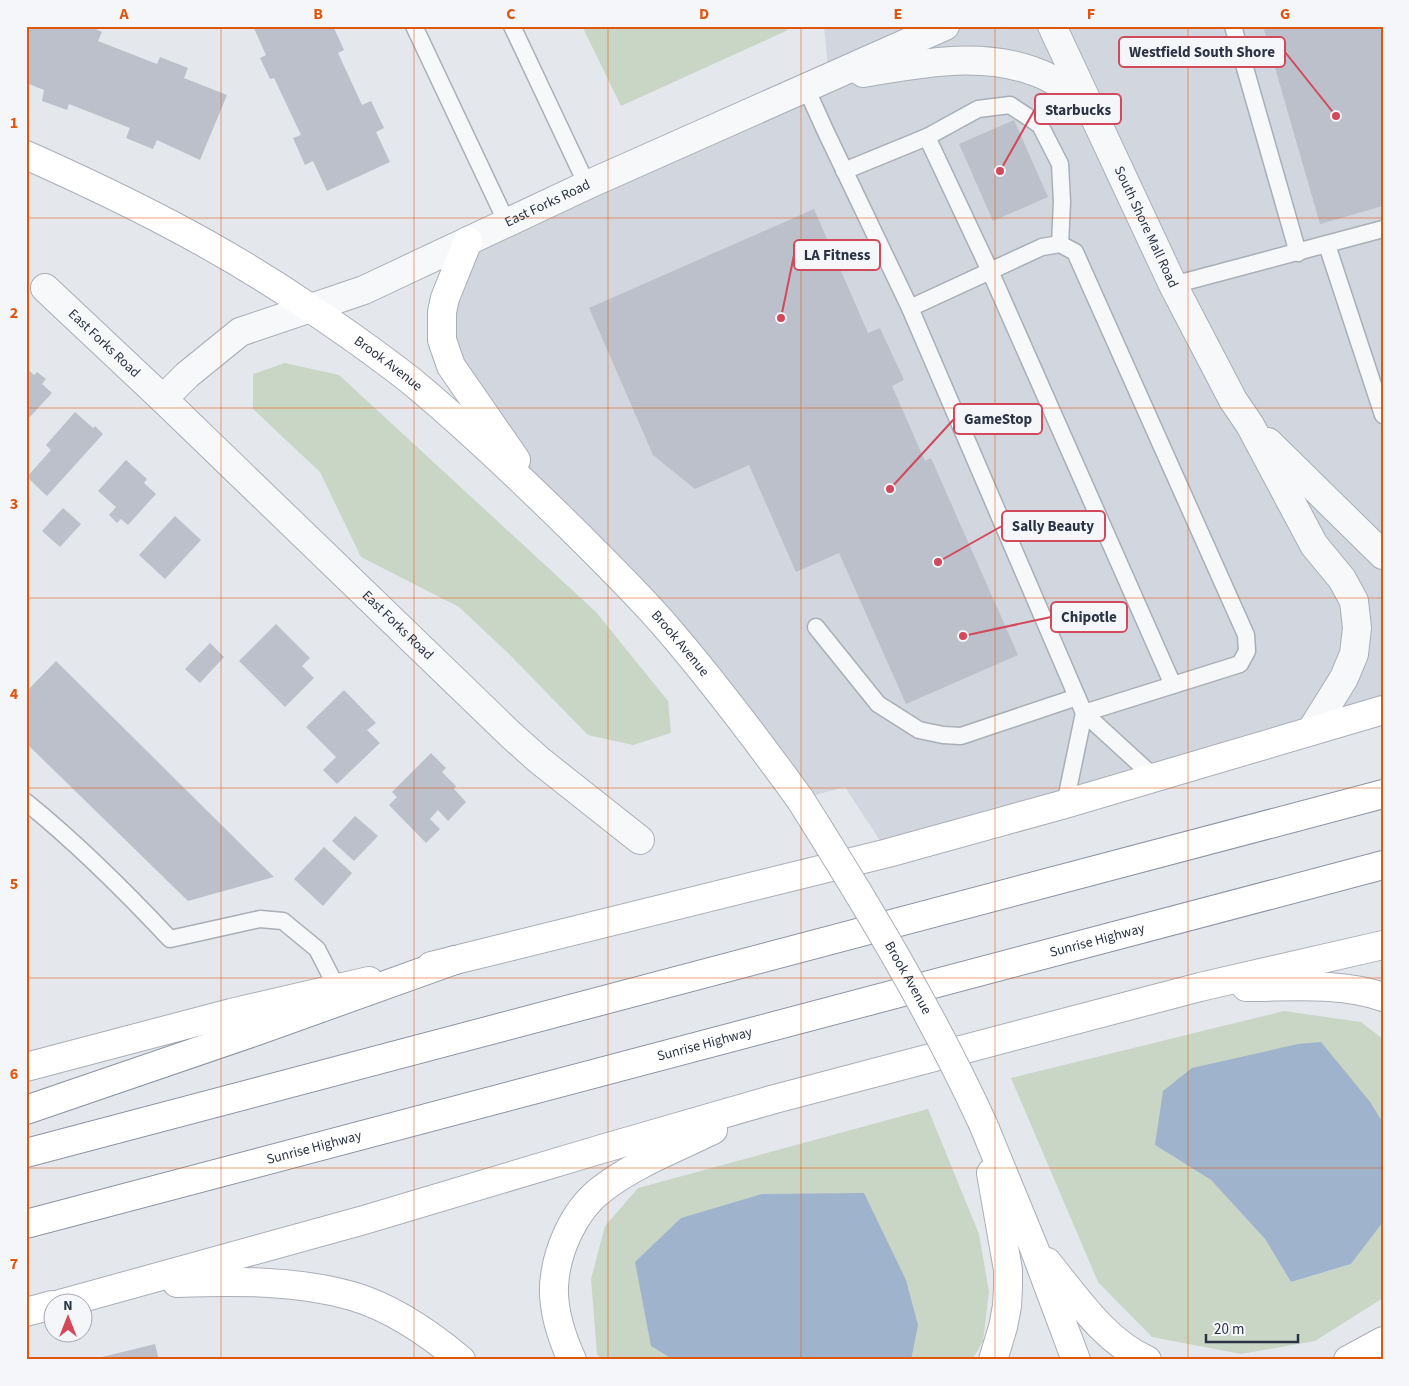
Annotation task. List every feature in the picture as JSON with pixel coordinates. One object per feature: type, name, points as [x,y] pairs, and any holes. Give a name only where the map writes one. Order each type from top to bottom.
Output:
[{"type":"main road","name":"Brook Avenue","points":[[26,155],[149,213],[231,258],[310,308],[410,380],[499,458],[547,504],[623,580],[667,628],[771,759],[800,799],[866,904],[916,991],[945,1045],[983,1124],[1034,1248],[1076,1360]]},
{"type":"main road","points":[[468,241],[449,285],[442,312],[442,340],[446,354],[460,380],[547,504]]},
{"type":"main road","points":[[26,1067],[222,1015],[455,960],[888,853],[1155,778],[1383,710]]},
{"type":"main road","points":[[26,1153],[1383,794]]},
{"type":"main road","name":"Sunrise Highway","points":[[26,1224],[1383,865]]},
{"type":"main road","points":[[92,1295],[364,1220],[771,1100],[1200,987],[1383,945]]},
{"type":"main road","points":[[26,1110],[254,1032],[455,960]]},
{"type":"main road","points":[[1200,987],[1328,987],[1352,989],[1383,997]]},
{"type":"main road","points":[[572,1360],[559,1320],[554,1287],[561,1254],[575,1219],[587,1203],[600,1190],[634,1168],[771,1100]]},
{"type":"main road","points":[[983,1124],[1008,1270],[1007,1306],[999,1344],[993,1360]]},
{"type":"main road","points":[[1034,1248],[1100,1326],[1128,1350],[1147,1360]]},
{"type":"main road","points":[[135,1284],[260,1283],[315,1289],[345,1295],[378,1306],[402,1318],[425,1332],[461,1360]]},
{"type":"main road","points":[[26,1312],[42,1308]]},
{"type":"main road","points":[[1348,1360],[1383,1342]]},
{"type":"street","name":"South Shore Mall Road","points":[[1052,26],[1173,285],[1314,545],[1342,580],[1355,607],[1356,641],[1349,668],[1311,731]]},
{"type":"street","name":"East Forks Road","points":[[163,399],[187,375],[240,332],[364,290],[587,185],[943,27]]},
{"type":"street","points":[[818,83],[936,62],[960,60],[987,61],[1033,70],[1064,87],[1090,106]]},
{"type":"street","name":"East Forks Road","points":[[45,288],[163,399],[511,735],[539,760],[640,840]]},
{"type":"street","name":"South Shore Mall Road","points":[[1250,425],[1383,555]]},
{"type":"lane","points":[[414,26],[507,223]]},
{"type":"lane","points":[[512,26],[587,185]]},
{"type":"lane","points":[[1233,26],[1298,253]]},
{"type":"lane","points":[[818,83],[844,171],[910,308],[1084,713],[1155,778]]},
{"type":"lane","points":[[844,171],[927,137],[978,109],[1010,105],[1040,125],[1060,164],[1062,202],[1060,244]]},
{"type":"lane","points":[[927,137],[990,271],[1173,685]]},
{"type":"lane","points":[[1173,285],[1383,229]]},
{"type":"lane","points":[[910,308],[1042,247],[1060,244],[1075,252],[1246,635],[1247,650],[1240,664],[1084,713]]},
{"type":"lane","points":[[1327,245],[1383,415]]},
{"type":"lane","points":[[816,626],[878,704],[919,730],[961,736],[1077,697]]},
{"type":"lane","points":[[1065,804],[1084,713]]},
{"type":"lane","points":[[26,802],[54,825],[170,939],[260,919],[283,921],[317,949],[337,988]]},
{"type":"shaded area","points":[[824,26],[1383,26],[1383,710],[888,853],[845,787],[800,799],[547,504],[446,354],[468,241],[829,78]]},
{"type":"green space","points":[[582,26],[789,26],[786,31],[621,106]]},
{"type":"green space","points":[[285,363],[339,375],[596,612],[668,701],[671,733],[633,745],[588,735],[508,653],[459,607],[361,557],[320,472],[253,409],[253,374]]},
{"type":"green space","points":[[1284,1011],[1361,1022],[1383,1039],[1383,1123],[1371,1103],[1155,1145],[1211,1180],[1265,1239],[1291,1282],[1351,1264],[1383,1222],[1383,1298],[1315,1341],[1241,1354],[1152,1337],[1098,1282],[1011,1078]]},
{"type":"green space","points":[[928,1109],[979,1234],[989,1292],[983,1341],[972,1360],[602,1360],[597,1354],[591,1279],[605,1226],[638,1188]]},
{"type":"water","points":[[1321,1042],[1371,1103],[1383,1123],[1383,1222],[1351,1264],[1291,1282],[1265,1239],[1211,1180],[1155,1145],[1163,1091],[1192,1068],[1298,1044]]},
{"type":"water","points":[[864,1193],[906,1280],[918,1325],[911,1360],[674,1360],[651,1346],[635,1262],[681,1218],[762,1194]]},
{"type":"building","points":[[26,26],[89,26],[102,32],[98,41],[157,64],[160,57],[188,68],[184,78],[227,95],[200,160],[157,140],[153,149],[126,138],[130,128],[69,104],[67,110],[42,101],[44,90],[26,83]]},
{"type":"building","points":[[253,26],[324,26],[325,28],[333,26],[344,50],[338,53],[362,105],[371,101],[384,128],[376,132],[390,162],[327,191],[313,161],[305,165],[293,138],[301,135],[274,78],[270,79],[260,58],[266,55]]},
{"type":"building","points":[[1263,26],[1383,26],[1383,206],[1320,224]]},
{"type":"building","points":[[1014,120],[1048,197],[993,221],[959,144]]},
{"type":"building","points":[[814,209],[868,333],[880,328],[904,380],[892,386],[925,461],[931,458],[1018,655],[906,704],[839,553],[796,572],[749,465],[695,489],[653,455],[589,308]]},
{"type":"building","points":[[26,368],[34,375],[37,372],[46,379],[42,384],[52,393],[26,421]]},
{"type":"building","points":[[75,412],[103,434],[47,496],[27,477],[51,450],[46,445]]},
{"type":"building","points":[[126,460],[147,479],[144,483],[156,494],[128,525],[121,519],[117,523],[109,515],[116,507],[98,491]]},
{"type":"building","points":[[63,508],[81,524],[60,547],[42,531]]},
{"type":"building","points":[[175,516],[201,540],[165,579],[139,555]]},
{"type":"building","points":[[276,624],[310,658],[302,666],[314,678],[285,707],[239,661]]},
{"type":"building","points":[[210,643],[224,657],[200,683],[185,669]]},
{"type":"building","points":[[56,661],[274,877],[188,901],[26,743],[26,692]]},
{"type":"building","points":[[344,690],[376,723],[367,730],[380,743],[337,784],[323,770],[336,757],[306,727]]},
{"type":"building","points":[[431,753],[446,768],[442,772],[456,786],[454,789],[466,802],[448,821],[438,810],[430,819],[440,829],[426,843],[389,805],[397,797],[392,792]]},
{"type":"building","points":[[355,816],[378,836],[354,861],[332,841]]},
{"type":"building","points":[[324,847],[352,873],[323,906],[294,879]]},
{"type":"building","points":[[155,1344],[159,1360],[94,1360],[94,1359]]},
{"type":"place","name":"Westfield South Shore","points":[[1336,116]]},
{"type":"place","name":"Starbucks","points":[[1000,171]]},
{"type":"place","name":"LA Fitness","points":[[781,318]]},
{"type":"place","name":"GameStop","points":[[890,489]]},
{"type":"place","name":"Sally Beauty","points":[[938,562]]},
{"type":"place","name":"Chipotle","points":[[963,636]]}]
